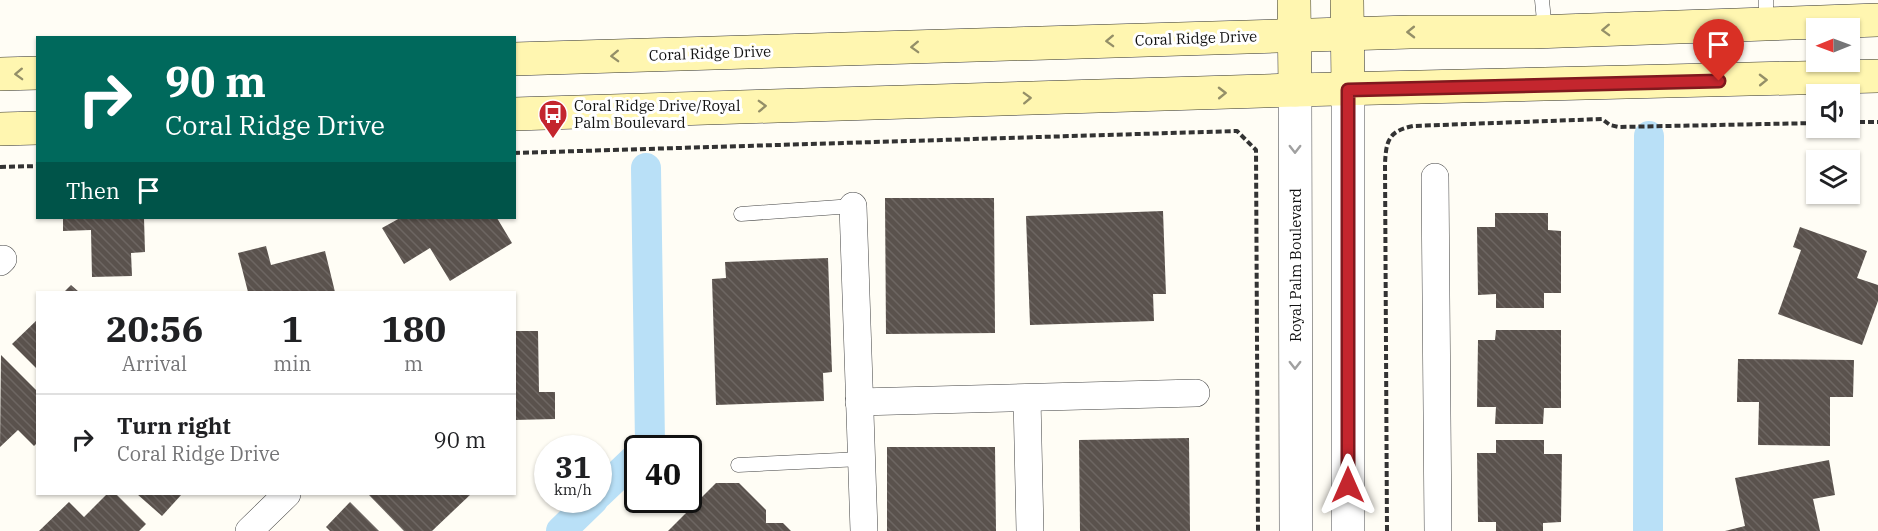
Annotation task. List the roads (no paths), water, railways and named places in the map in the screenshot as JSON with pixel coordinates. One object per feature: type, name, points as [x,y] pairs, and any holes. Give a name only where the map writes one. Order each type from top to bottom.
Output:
[{"type":"main road","name":"Royal Palm Boulevard","points":[[1294,0],[1294,90]]},
{"type":"main road","points":[[1347,0],[1348,90]]},
{"type":"main road","name":"Coral Ridge Drive","points":[[516,59],[1347,34],[1544,16],[1766,12],[1878,20]]},
{"type":"main road","points":[[0,75],[36,73]]},
{"type":"main road","points":[[516,114],[1294,90],[1878,76]]},
{"type":"main road","points":[[0,129],[36,128]]},
{"type":"street","name":"Royal Palm Boulevard","points":[[1294,90],[1296,531]]},
{"type":"street","points":[[1348,90],[1348,531]]},
{"type":"street","points":[[1435,177],[1438,531]]},
{"type":"street","points":[[853,206],[864,531]]},
{"type":"street","points":[[859,402],[1196,393]]},
{"type":"street","points":[[1027,398],[1030,531]]},
{"type":"street","points":[[249,531],[286,495]]},
{"type":"lane","points":[[741,214],[853,206]]},
{"type":"lane","points":[[738,465],[861,459]]},
{"type":"waterway","points":[[1648,531],[1649,136]]},
{"type":"waterway","points":[[646,168],[650,435]]},
{"type":"waterway","points":[[612,481],[624,469]]},
{"type":"waterway","points":[[561,531],[580,513]]},
{"type":"place","name":"Coral Ridge Drive/Royal Palm Boulevard","points":[[553,140]]}]
